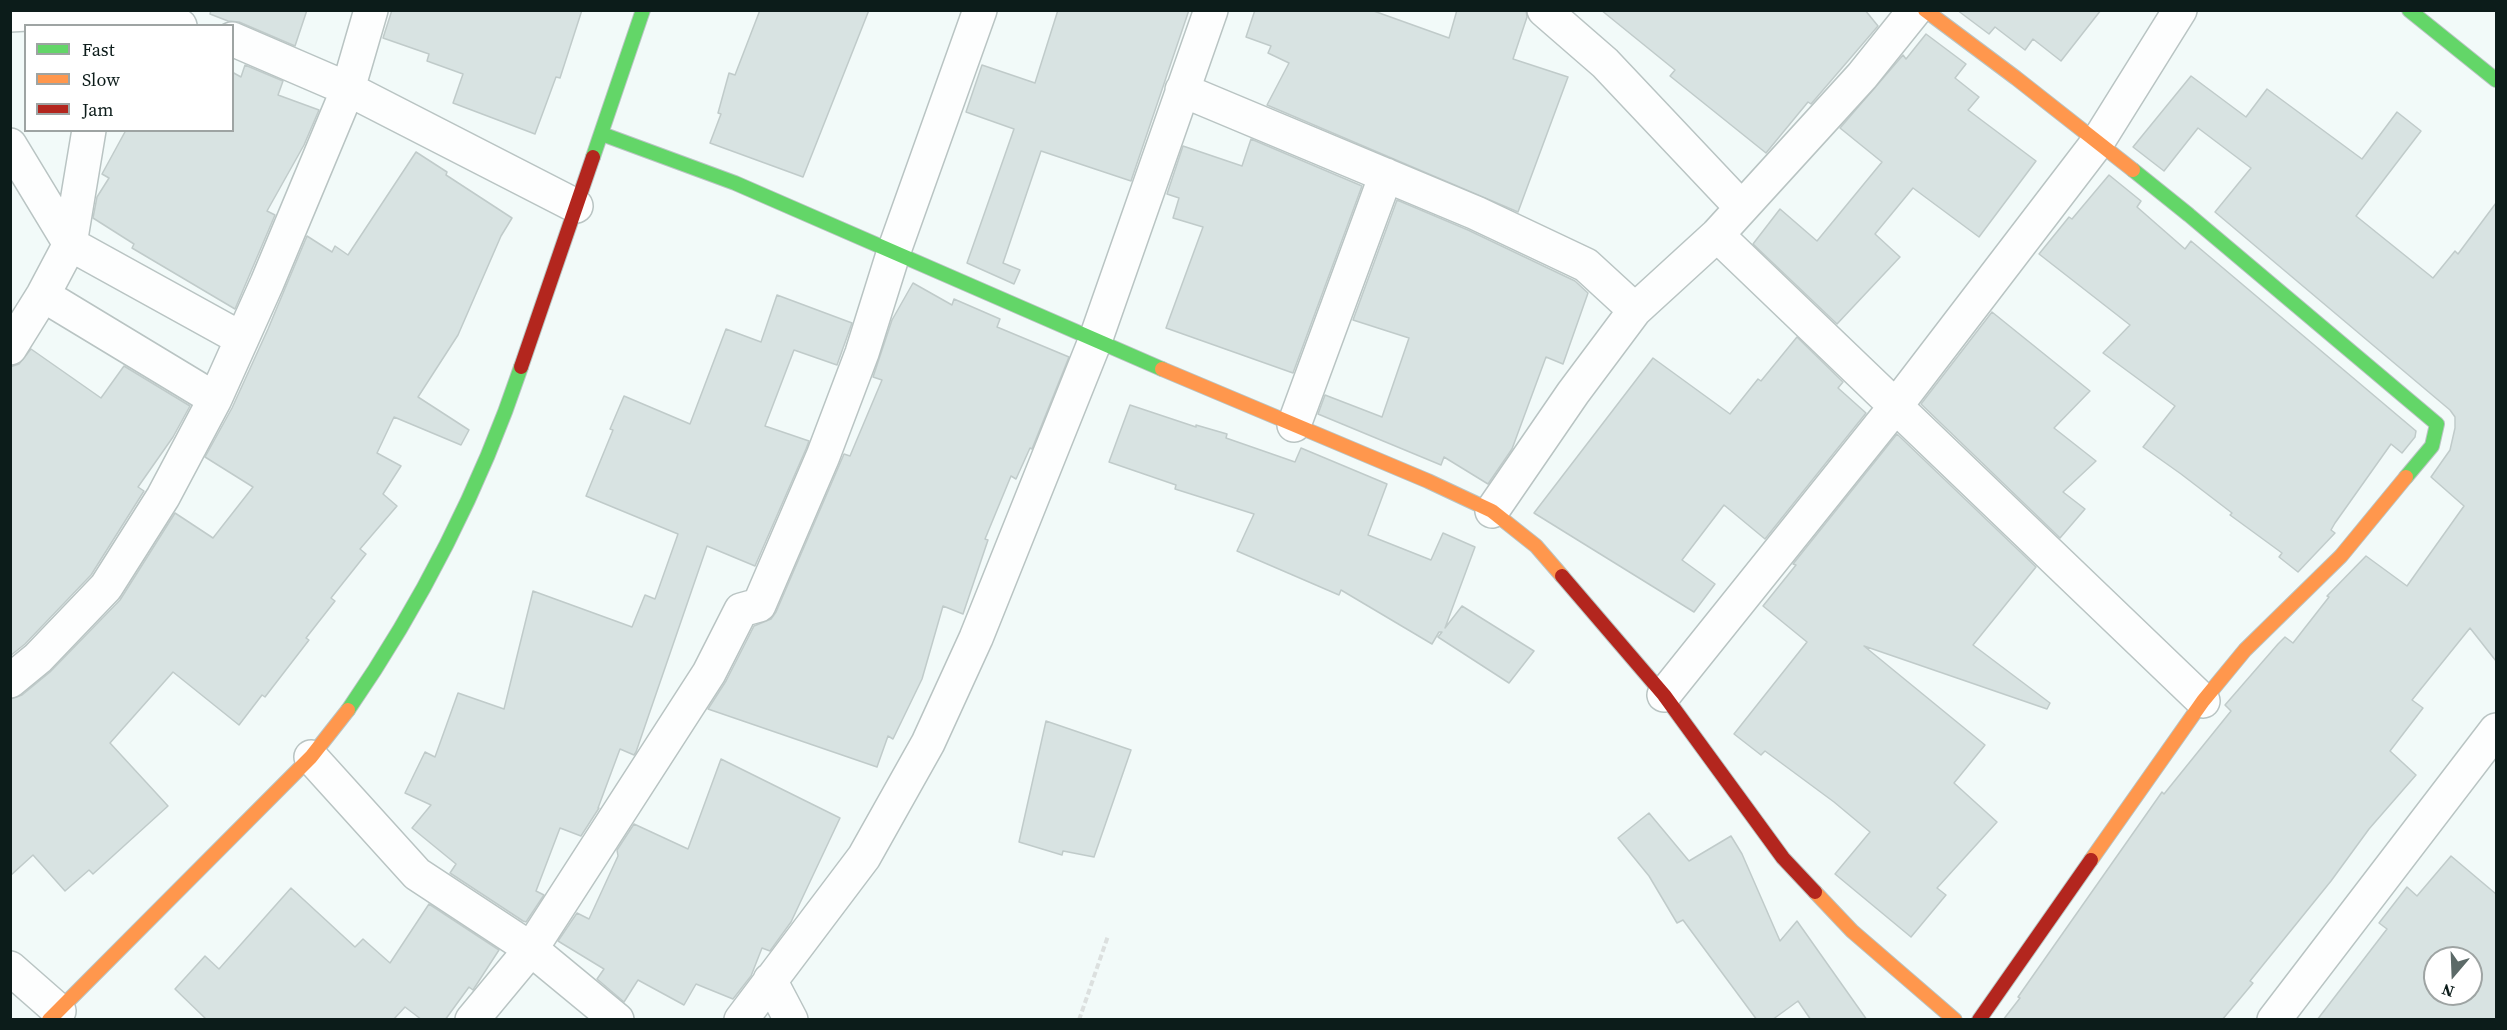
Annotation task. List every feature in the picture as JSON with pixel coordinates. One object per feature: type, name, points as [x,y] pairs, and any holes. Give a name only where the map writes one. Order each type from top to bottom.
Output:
[{"type":"street","points":[[10,681],[38,658],[106,586],[163,496],[215,399],[242,339],[348,89],[371,10]]},
{"type":"street","points":[[10,968],[54,1015],[311,757],[349,709],[386,651],[457,525],[514,389],[643,10]]},
{"type":"street","points":[[472,1020],[531,949],[709,673],[741,610],[759,605],[862,353],[894,251],[980,10]]},
{"type":"street","points":[[741,1020],[864,857],[928,743],[976,638],[1095,341],[1211,10]]},
{"type":"street","points":[[1544,10],[1605,63],[1742,207]]},
{"type":"street","points":[[1492,512],[1573,393],[1635,310],[1717,235],[1862,76],[1915,10]]},
{"type":"street","points":[[1924,10],[2016,78],[2189,215],[2437,424],[2432,446],[2341,556],[2245,650],[2203,701],[1979,1020]]},
{"type":"street","points":[[1664,695],[1895,406],[2097,143],[2180,10]]},
{"type":"street","points":[[2409,10],[2496,80]]},
{"type":"street","points":[[10,15],[67,12],[108,20],[163,19]]},
{"type":"street","points":[[234,40],[348,89],[576,206]]},
{"type":"street","points":[[1182,90],[1476,213],[1586,265],[1635,310]]},
{"type":"street","points":[[10,348],[43,295],[70,244],[89,132]]},
{"type":"street","points":[[602,134],[735,183],[1095,341],[1428,481],[1492,512],[1536,546],[1664,695],[1783,858],[1852,931],[1955,1020]]},
{"type":"street","points":[[10,146],[70,244],[242,339]]},
{"type":"street","points":[[1294,425],[1386,175]]},
{"type":"street","points":[[1717,235],[2203,701]]},
{"type":"street","points":[[43,295],[215,399]]},
{"type":"street","points":[[2274,1020],[2496,730]]},
{"type":"street","points":[[311,757],[417,874],[531,949],[617,1020]]},
{"type":"street","points":[[770,980],[791,1020]]},
{"type":"path","points":[[1079,1020],[1108,936]]},
{"type":"building","points":[[211,10],[307,10],[295,46],[239,22],[228,21],[210,14]]},
{"type":"building","points":[[392,10],[582,10],[560,78],[556,77],[535,134],[453,103],[463,74],[427,61],[429,54],[383,38]]},
{"type":"building","points":[[760,10],[869,10],[803,177],[710,143],[721,114],[718,113],[729,73],[735,75]]},
{"type":"building","points":[[1058,10],[1189,10],[1131,181],[1041,151],[1003,263],[1020,270],[1014,284],[967,263],[1014,129],[966,112],[982,65],[1035,83]]},
{"type":"building","points":[[1255,10],[1371,10],[1449,38],[1457,10],[1526,10],[1527,17],[1513,59],[1568,77],[1518,212],[1267,105],[1289,63],[1268,53],[1271,46],[1246,37]]},
{"type":"building","points":[[1601,10],[1865,10],[1878,26],[1811,104],[1808,102],[1766,153],[1670,76],[1675,70]]},
{"type":"building","points":[[1957,10],[2101,10],[2061,61],[2033,39],[2025,50],[1995,27],[1989,34]]},
{"type":"building","points":[[1926,34],[1966,64],[1955,78],[1979,97],[1968,110],[2036,161],[1979,237],[1913,188],[1875,234],[1900,257],[1837,324],[1753,244],[1780,209],[1817,241],[1882,162],[1840,128],[1903,55],[1906,59]]},
{"type":"building","points":[[245,65],[283,81],[278,95],[319,110],[304,145],[267,211],[275,215],[235,309],[132,248],[134,244],[93,218],[97,197],[109,178],[102,174],[125,132],[234,132],[234,73],[241,77]]},
{"type":"building","points":[[2191,76],[2246,117],[2267,89],[2362,159],[2397,112],[2421,131],[2356,216],[2433,278],[2455,251],[2458,254],[2496,203],[2496,661],[2470,628],[2412,700],[2423,708],[2390,751],[2416,775],[2369,829],[2331,881],[2250,981],[2253,983],[2222,1020],[2003,1020],[2162,792],[2164,794],[2231,711],[2225,705],[2278,644],[2285,637],[2293,643],[2329,597],[2327,596],[2366,556],[2407,586],[2464,506],[2431,477],[2450,450],[2455,417],[2450,410],[2215,212],[2251,168],[2198,128],[2164,171],[2133,147]]},
{"type":"building","points":[[1251,139],[1362,186],[1293,373],[1166,328],[1203,227],[1173,218],[1179,198],[1167,194],[1183,146],[1242,166]]},
{"type":"building","points":[[416,152],[447,172],[446,175],[512,218],[501,236],[458,335],[418,397],[469,430],[461,445],[394,417],[377,453],[401,466],[383,494],[397,506],[360,549],[366,554],[331,598],[335,601],[306,638],[309,640],[265,697],[262,695],[239,725],[173,672],[110,743],[168,806],[93,874],[89,870],[65,891],[33,855],[10,876],[10,699],[22,695],[50,672],[120,600],[175,513],[213,538],[253,487],[205,457],[232,408],[307,236],[332,252],[335,246],[348,255]]},
{"type":"building","points":[[2109,175],[2141,201],[2137,207],[2185,249],[2191,241],[2416,431],[2415,437],[2402,453],[2391,444],[2335,523],[2331,530],[2335,533],[2298,572],[2279,557],[2282,553],[2143,447],[2175,406],[2103,353],[2130,325],[2039,254],[2069,217],[2072,219]]},
{"type":"building","points":[[1397,200],[1468,230],[1575,281],[1588,293],[1563,364],[1546,357],[1512,449],[1488,484],[1444,457],[1441,465],[1318,414],[1325,395],[1382,417],[1409,338],[1353,320]]},
{"type":"building","points":[[913,283],[952,305],[954,299],[1000,319],[997,327],[1069,357],[1032,449],[1030,448],[1016,479],[1011,476],[985,539],[988,540],[963,614],[943,606],[922,679],[893,739],[888,736],[877,767],[708,709],[726,681],[754,626],[771,619],[776,612],[844,454],[850,456],[882,380],[873,377],[892,320]]},
{"type":"building","points":[[777,295],[852,323],[837,365],[794,350],[765,426],[809,441],[806,449],[755,566],[707,546],[636,752],[634,755],[620,749],[599,808],[581,836],[560,828],[536,891],[544,895],[526,922],[523,921],[450,873],[456,864],[412,828],[431,805],[405,793],[425,752],[435,757],[458,693],[504,709],[533,591],[632,627],[645,595],[655,599],[678,534],[586,496],[613,430],[610,429],[624,396],[690,424],[726,329],[761,342]]},
{"type":"building","points":[[1992,312],[2090,391],[2054,428],[2096,461],[2063,492],[2085,509],[2060,538],[1921,404]]},
{"type":"building","points":[[1797,337],[1843,382],[1838,388],[1866,413],[1765,539],[1724,505],[1682,560],[1715,584],[1694,612],[1534,513],[1653,358],[1730,414],[1758,379],[1761,381]]},
{"type":"building","points":[[31,349],[101,398],[124,366],[190,406],[173,437],[138,487],[144,491],[91,575],[25,644],[10,656],[10,367],[19,364]]},
{"type":"building","points":[[1130,405],[1196,427],[1196,425],[1227,434],[1226,438],[1295,462],[1301,448],[1387,484],[1368,535],[1431,560],[1443,533],[1475,547],[1445,628],[1462,606],[1534,651],[1509,683],[1438,637],[1442,632],[1439,632],[1432,644],[1341,590],[1339,595],[1237,551],[1254,514],[1175,489],[1176,485],[1109,462]]},
{"type":"building","points":[[1897,434],[2036,567],[1973,645],[2050,703],[2047,709],[1864,646],[1985,745],[1954,783],[1997,822],[1937,888],[1946,895],[1911,937],[1835,874],[1870,832],[1765,751],[1761,755],[1734,734],[1807,642],[1763,606],[1796,565],[1793,564]]},
{"type":"building","points":[[1046,721],[1131,750],[1094,857],[1063,851],[1062,855],[1019,842]]},
{"type":"building","points":[[721,759],[840,818],[791,922],[770,951],[762,948],[751,976],[733,999],[696,984],[684,1005],[638,980],[624,1002],[597,979],[604,969],[558,941],[577,913],[589,919],[618,856],[617,850],[634,824],[688,849]]},
{"type":"building","points":[[1649,813],[1689,861],[1731,836],[1742,854],[1780,941],[1797,921],[1867,1020],[1811,1020],[1798,1001],[1772,1020],[1757,1020],[1683,920],[1677,923],[1649,876],[1618,838]]},
{"type":"building","points":[[2451,856],[2496,894],[2496,1020],[2317,1020],[2387,929],[2379,923],[2407,887],[2417,896]]},
{"type":"building","points":[[291,888],[355,947],[363,939],[390,963],[429,904],[499,950],[473,990],[469,987],[445,1020],[422,1020],[405,1007],[393,1020],[207,1020],[175,989],[205,956],[219,969]]},
{"type":"traffic: fast","points":[[593,157],[643,10]]},
{"type":"traffic: fast","points":[[2409,10],[2496,80]]},
{"type":"traffic: fast","points":[[602,134],[735,183],[1162,369]]},
{"type":"traffic: fast","points":[[2133,170],[2437,424],[2432,446],[2406,477]]},
{"type":"traffic: fast","points":[[348,710],[400,629],[468,501],[521,367]]},
{"type":"traffic: slow","points":[[1925,10],[2133,170]]},
{"type":"traffic: slow","points":[[1162,369],[1428,481],[1492,511],[1536,546],[1562,576]]},
{"type":"traffic: slow","points":[[2091,860],[2203,701],[2245,650],[2341,556],[2406,477]]},
{"type":"traffic: slow","points":[[49,1020],[311,757],[348,710]]},
{"type":"traffic: slow","points":[[1815,892],[1852,931],[1955,1020]]},
{"type":"traffic: jam","points":[[521,367],[593,157]]},
{"type":"traffic: jam","points":[[1562,576],[1664,695],[1783,858],[1815,892]]},
{"type":"traffic: jam","points":[[1979,1020],[2091,860]]}]
